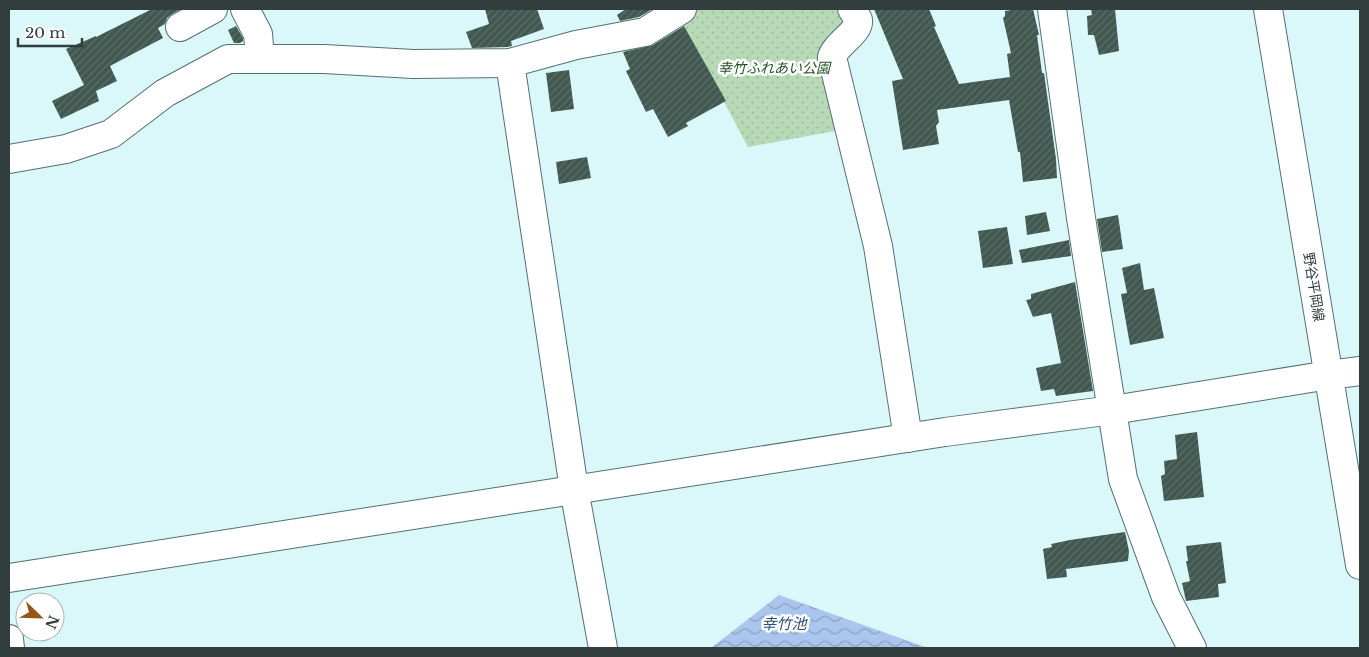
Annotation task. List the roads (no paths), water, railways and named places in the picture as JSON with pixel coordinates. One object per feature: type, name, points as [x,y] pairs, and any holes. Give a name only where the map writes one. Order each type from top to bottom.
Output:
[{"type":"street","points":[[180,27],[214,9]]},
{"type":"street","points":[[245,9],[258,34],[260,58]]},
{"type":"street","points":[[9,153],[66,149],[111,134],[165,93],[228,59],[324,59],[413,64],[510,63],[576,45],[645,32],[682,9]]},
{"type":"street","points":[[852,9],[858,20],[857,28],[834,50],[832,56],[878,246],[908,438]]},
{"type":"street","points":[[1052,9],[1081,218],[1123,478],[1166,597],[1192,648]]},
{"type":"street","name":"野谷平岡線","points":[[1268,9],[1360,565]]},
{"type":"street","points":[[510,63],[574,489],[603,648]]},
{"type":"street","points":[[9,578],[574,489],[908,438],[1113,410],[1360,371]]},
{"type":"street","points":[[9,639],[10,648]]},
{"type":"water","name":"幸竹池","points":[[779,595],[928,648],[711,648]]},
{"type":"park label","name":"幸竹ふれあい公園","points":[[774,68]]}]
